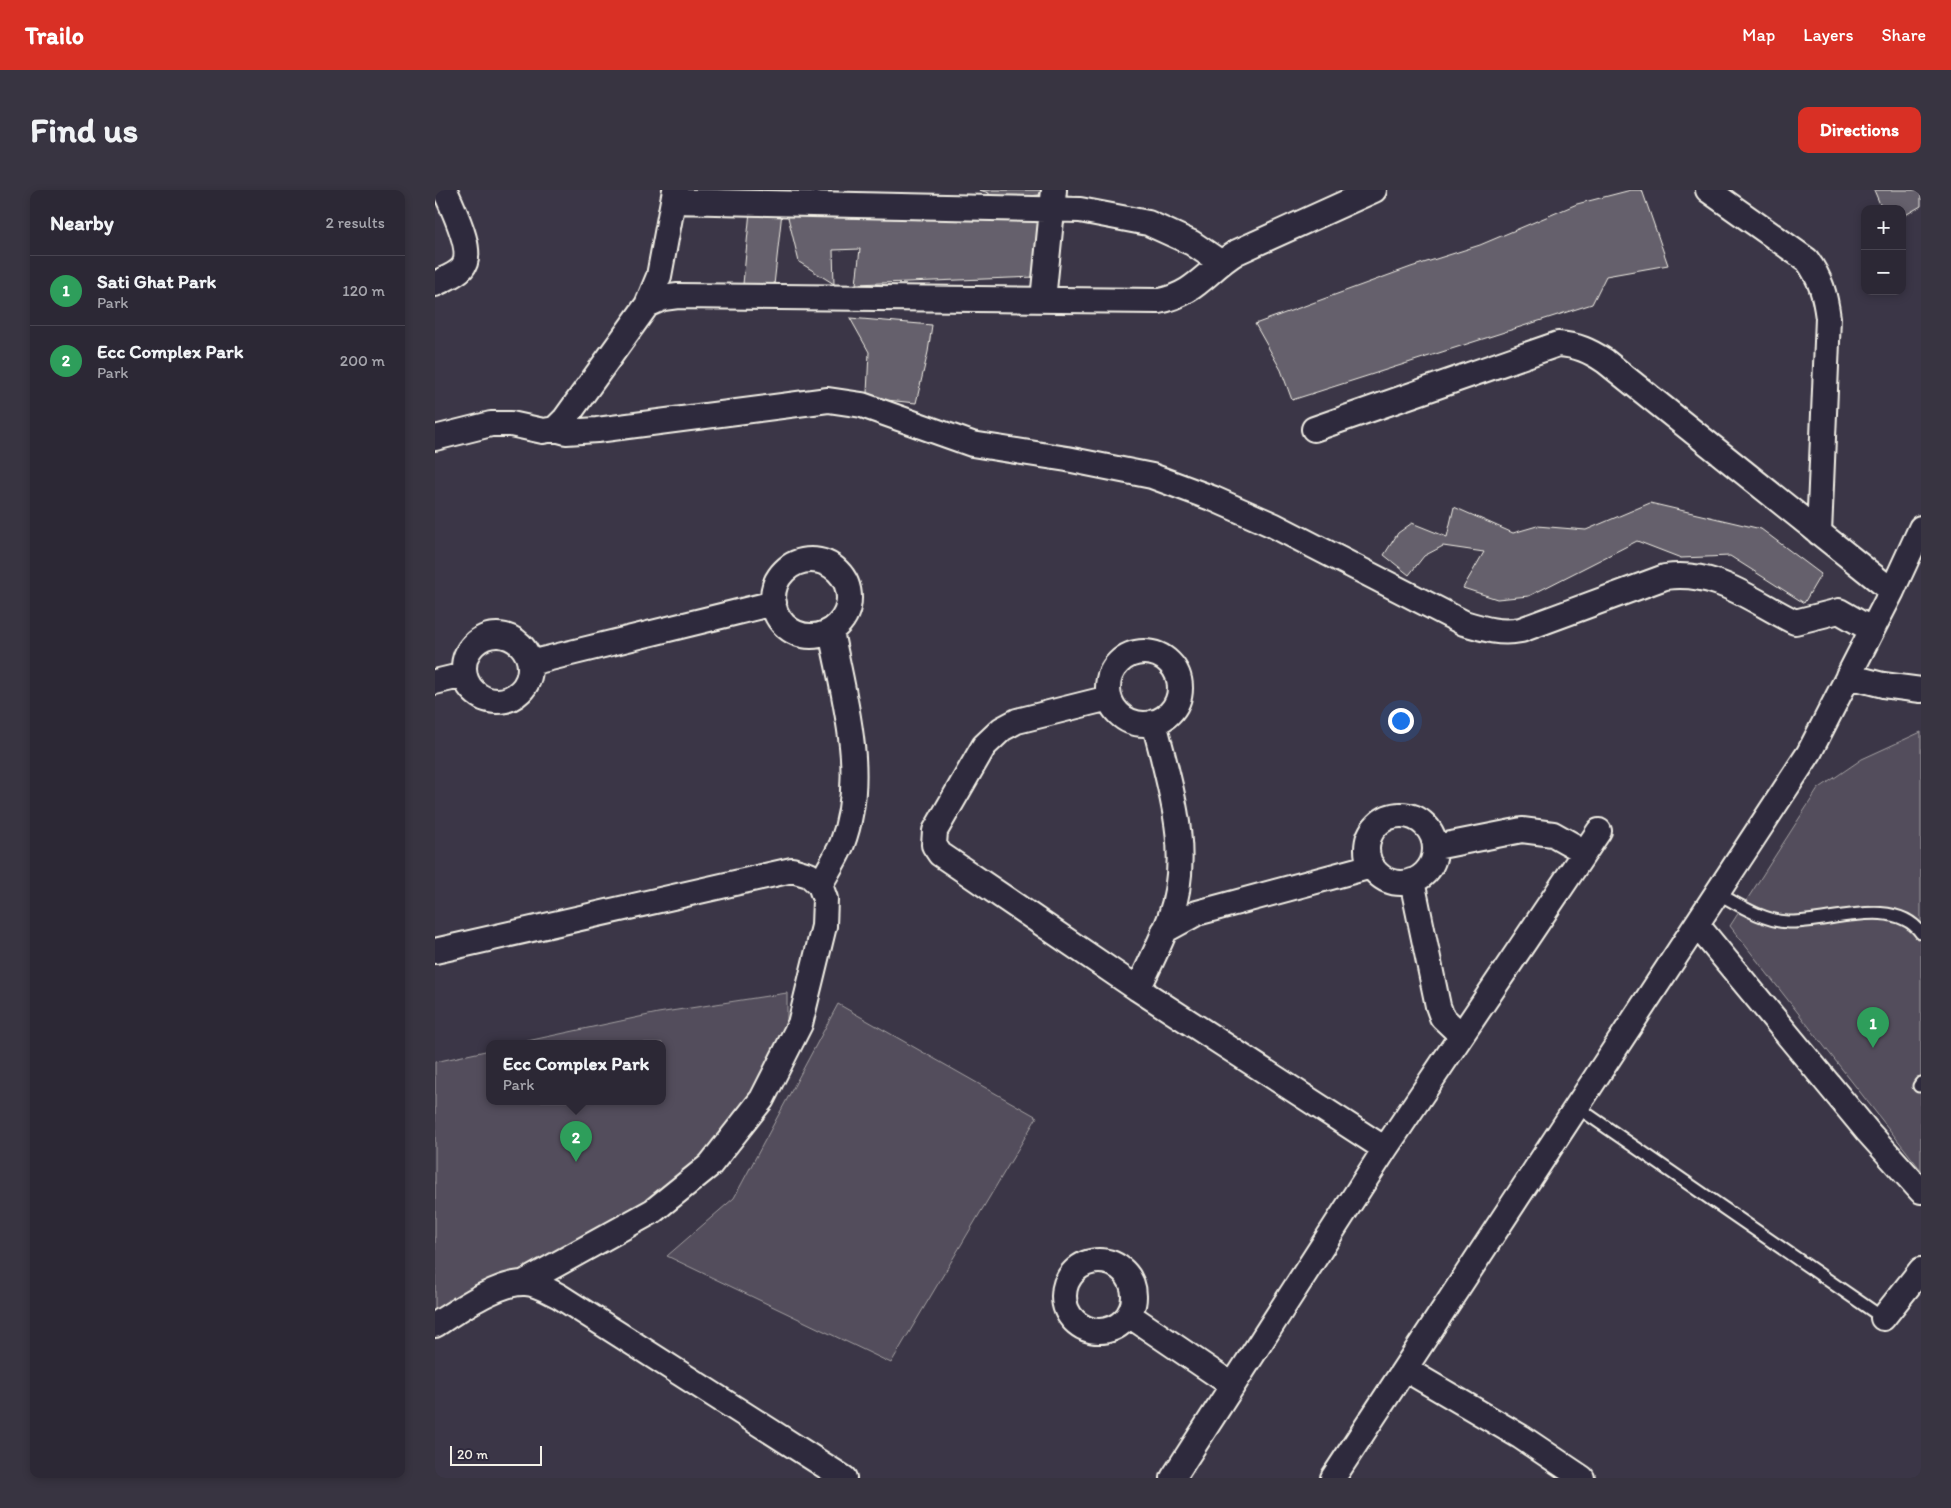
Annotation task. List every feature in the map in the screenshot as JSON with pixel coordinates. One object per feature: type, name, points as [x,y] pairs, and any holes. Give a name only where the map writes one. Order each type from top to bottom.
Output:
[{"type":"street","points":[[435,284],[458,272],[464,266],[468,252],[445,190]]},
{"type":"street","points":[[647,305],[663,298],[678,296],[1159,301],[1177,298],[1193,289],[1221,262],[1237,252],[1374,190]]},
{"type":"street","points":[[1708,190],[1807,260],[1817,274],[1824,291],[1828,318],[1819,533]]},
{"type":"street","points":[[555,429],[565,419],[647,305],[659,276],[674,195],[1053,200],[1080,210],[1148,223],[1192,242],[1221,262]]},
{"type":"street","points":[[1043,300],[1053,200]]},
{"type":"street","points":[[1314,429],[1558,344],[1574,345],[1590,351],[1605,362],[1892,591]]},
{"type":"street","points":[[435,438],[491,424],[511,424],[543,431],[555,429],[566,432],[597,430],[828,400],[863,405],[972,444],[1067,459],[1153,476],[1215,498],[1273,525],[1464,623],[1487,630],[1505,633],[1521,630],[1665,578],[1685,575],[1702,576],[1721,583],[1795,622],[1839,611],[1872,630]]},
{"type":"street","points":[[1333,1478],[1809,753],[1892,591],[1921,528]]},
{"type":"street","points":[[808,560],[820,561],[832,566],[848,586],[847,612],[840,623],[831,631],[811,636],[790,630],[777,613],[774,603],[777,582],[795,564],[808,560]]},
{"type":"street","points":[[530,663],[774,603]]},
{"type":"street","points":[[820,885],[842,844],[851,805],[854,765],[831,631]]},
{"type":"street","points":[[494,634],[505,635],[516,640],[524,648],[530,663],[528,679],[523,689],[505,700],[494,701],[479,696],[468,685],[464,675],[463,664],[473,643],[494,634]]},
{"type":"street","points":[[1138,652],[1150,652],[1161,656],[1171,663],[1177,674],[1180,686],[1178,698],[1173,709],[1154,722],[1143,724],[1131,722],[1121,716],[1109,698],[1109,679],[1117,663],[1126,656],[1138,652]]},
{"type":"street","points":[[435,682],[464,675]]},
{"type":"street","points":[[1848,676],[1883,685],[1921,690]]},
{"type":"street","points":[[1109,698],[1017,721],[1002,729],[984,746],[935,831],[934,845],[940,854],[1139,989],[1385,1149]]},
{"type":"street","points":[[1139,989],[1170,919],[1178,887],[1181,854],[1179,824],[1154,722]]},
{"type":"street","points":[[1410,815],[1420,820],[1433,836],[1436,847],[1430,868],[1412,881],[1401,883],[1389,881],[1379,875],[1371,866],[1368,855],[1369,838],[1379,823],[1389,817],[1410,815]]},
{"type":"street","points":[[1436,847],[1522,830],[1553,834],[1585,852]]},
{"type":"street","points":[[1173,1478],[1385,1149],[1599,831]]},
{"type":"street","points":[[1164,931],[1197,913],[1371,866]]},
{"type":"street","points":[[435,952],[792,870],[809,874],[820,885],[825,899],[824,926],[800,1024],[762,1099],[710,1165],[653,1211],[523,1282],[500,1288],[435,1325]]},
{"type":"street","points":[[1412,881],[1438,1006],[1442,1017],[1461,1034]]},
{"type":"street","points":[[1697,925],[1868,1132],[1921,1191]]},
{"type":"street","points":[[1883,1318],[1921,1270]]},
{"type":"street","points":[[523,1282],[559,1296],[843,1478]]},
{"type":"street","points":[[1129,1315],[1232,1385]]},
{"type":"street","points":[[1405,1369],[1521,1437],[1581,1478]]},
{"type":"lane","points":[[1717,893],[1762,917],[1788,922],[1881,913],[1902,919],[1921,933]]},
{"type":"lane","points":[[1577,1106],[1883,1318]]},
{"type":"shaded area","points":[[1921,732],[1921,1170],[1730,926],[1818,789],[1862,759]]},
{"type":"shaded area","points":[[787,993],[787,1028],[765,1090],[703,1179],[435,1324],[435,1062],[486,1051],[486,1105],[666,1105],[666,1040],[532,1040],[658,1013]]},
{"type":"shaded area","points":[[838,1004],[1037,1117],[891,1363],[667,1256],[734,1198]]},
{"type":"building","points":[[979,190],[1041,190],[1039,195],[989,200],[989,193]]},
{"type":"building","points":[[1631,190],[1642,190],[1668,265],[1606,276],[1592,304],[1292,400],[1281,370],[1255,324],[1411,267],[1480,245],[1577,204]]},
{"type":"building","points":[[1874,190],[1921,190],[1921,206],[1906,215],[1906,205],[1880,205]]},
{"type":"building","points":[[786,209],[1042,221],[1036,277],[856,284],[860,249],[833,250],[834,284],[799,262]]},
{"type":"building","points":[[750,211],[782,212],[774,285],[743,284]]},
{"type":"building","points":[[850,318],[932,325],[928,352],[916,403],[886,400],[867,393],[869,352]]},
{"type":"building","points":[[1650,503],[1761,529],[1821,574],[1804,603],[1730,556],[1681,558],[1637,541],[1529,596],[1497,599],[1463,588],[1484,552],[1443,546],[1424,556],[1409,575],[1384,555],[1398,533],[1412,523],[1447,537],[1454,507],[1513,533],[1537,526],[1586,530]]},
{"type":"place","name":"Sati Ghat Park","points":[[1873,1048]]},
{"type":"place","name":"Ecc Complex Park","points":[[576,1162]]}]
